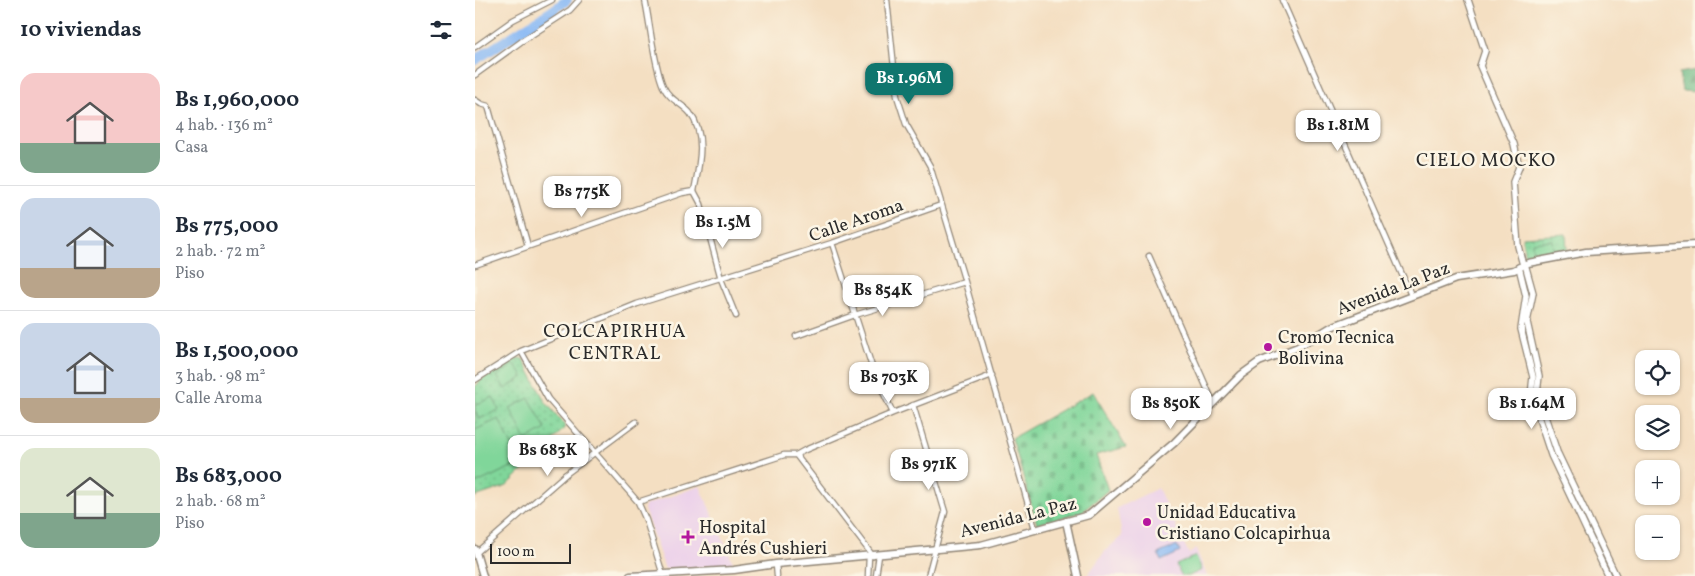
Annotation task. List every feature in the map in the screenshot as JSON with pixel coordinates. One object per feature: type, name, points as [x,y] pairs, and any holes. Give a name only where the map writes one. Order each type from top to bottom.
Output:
[{"type":"main road","name":"Avenida La Paz","points":[[630,576],[734,570],[776,564],[981,545],[1035,528],[1089,515],[1174,443],[1241,375],[1259,362],[1298,347],[1331,327],[1456,279],[1514,270],[1522,266],[1586,252],[1695,245]]},
{"type":"main road","points":[[1066,521],[1077,576]]},
{"type":"main road","points":[[476,551],[483,576]]},
{"type":"street","points":[[475,47],[513,20],[552,0]]},
{"type":"street","points":[[475,75],[522,41],[570,10],[579,0]]},
{"type":"street","points":[[645,0],[658,70],[663,86],[673,100],[690,113],[697,128],[701,152],[694,191],[701,204],[721,279],[737,316]]},
{"type":"street","points":[[887,0],[897,96],[906,124],[929,166],[965,282],[1035,528]]},
{"type":"street","points":[[1282,0],[1411,295]]},
{"type":"street","points":[[1468,0],[1485,51],[1480,66],[1514,144],[1519,167],[1513,182],[1518,246],[1522,266],[1533,293],[1527,322],[1533,362],[1531,395],[1554,454],[1585,519],[1616,576]]},
{"type":"street","points":[[475,100],[488,106],[528,246]]},
{"type":"street","points":[[475,265],[682,193],[694,191]]},
{"type":"street","name":"Calle Aroma","points":[[475,380],[521,351],[637,304],[832,243],[941,205]]},
{"type":"street","points":[[832,243],[875,374],[893,413]]},
{"type":"street","points":[[1149,256],[1213,402]]},
{"type":"street","points":[[796,336],[855,315],[965,282]]},
{"type":"street","points":[[521,351],[548,399],[638,502],[646,520],[663,575]]},
{"type":"street","points":[[638,502],[784,455],[797,455],[893,413],[992,375]]},
{"type":"street","points":[[913,405],[945,512],[928,576]]},
{"type":"street","points":[[476,551],[594,452],[636,422]]},
{"type":"street","points":[[797,455],[873,556],[876,576]]},
{"type":"street","points":[[1585,519],[1608,576]]},
{"type":"street","points":[[868,576],[873,556]]},
{"type":"street","points":[[776,564],[777,576]]},
{"type":"shaded area","name":"Hospital Andrés Cushieri","points":[[700,486],[734,565],[665,569],[644,509],[646,505]]},
{"type":"shaded area","name":"Unidad Educativa Cristiano Colcapirhua","points":[[1158,488],[1189,554],[1196,549],[1207,576],[1087,576],[1105,551],[1122,536],[1117,508]]},
{"type":"green space","points":[[1695,70],[1695,92],[1682,91],[1679,73]]},
{"type":"green space","points":[[1566,234],[1567,251],[1525,259],[1522,237]]},
{"type":"green space","points":[[1552,240],[1553,250],[1533,253],[1532,242]]},
{"type":"green space","points":[[518,358],[523,359],[545,401],[566,427],[507,486],[475,497],[475,387],[482,379]]},
{"type":"green space","points":[[515,364],[523,377],[505,389],[497,376]]},
{"type":"green space","points":[[1093,392],[1126,447],[1096,455],[1108,490],[1082,512],[1037,524],[1012,438]]},
{"type":"green space","points":[[493,397],[499,410],[479,419],[475,405]]},
{"type":"green space","points":[[529,398],[546,429],[526,440],[510,408]]},
{"type":"green space","points":[[499,419],[520,463],[475,484],[475,430]]},
{"type":"green space","points":[[1196,556],[1202,570],[1189,576],[1182,576],[1176,565]]},
{"type":"water","points":[[1177,545],[1180,552],[1161,561],[1158,554]]},
{"type":"waterway","points":[[475,60],[567,0]]},
{"type":"place","name":"Cromo Tecnica Bolivina","points":[[1268,347]]},
{"type":"place","name":"Unidad Educativa Cristiano Colcapirhua","points":[[1147,522]]},
{"type":"place","name":"Hospital Andrés Cushieri","points":[[688,537]]},
{"type":"district","name":"CIELO MOCKO","points":[[1486,159]]},
{"type":"district","name":"COLCAPIRHUA CENTRAL","points":[[615,341]]}]
